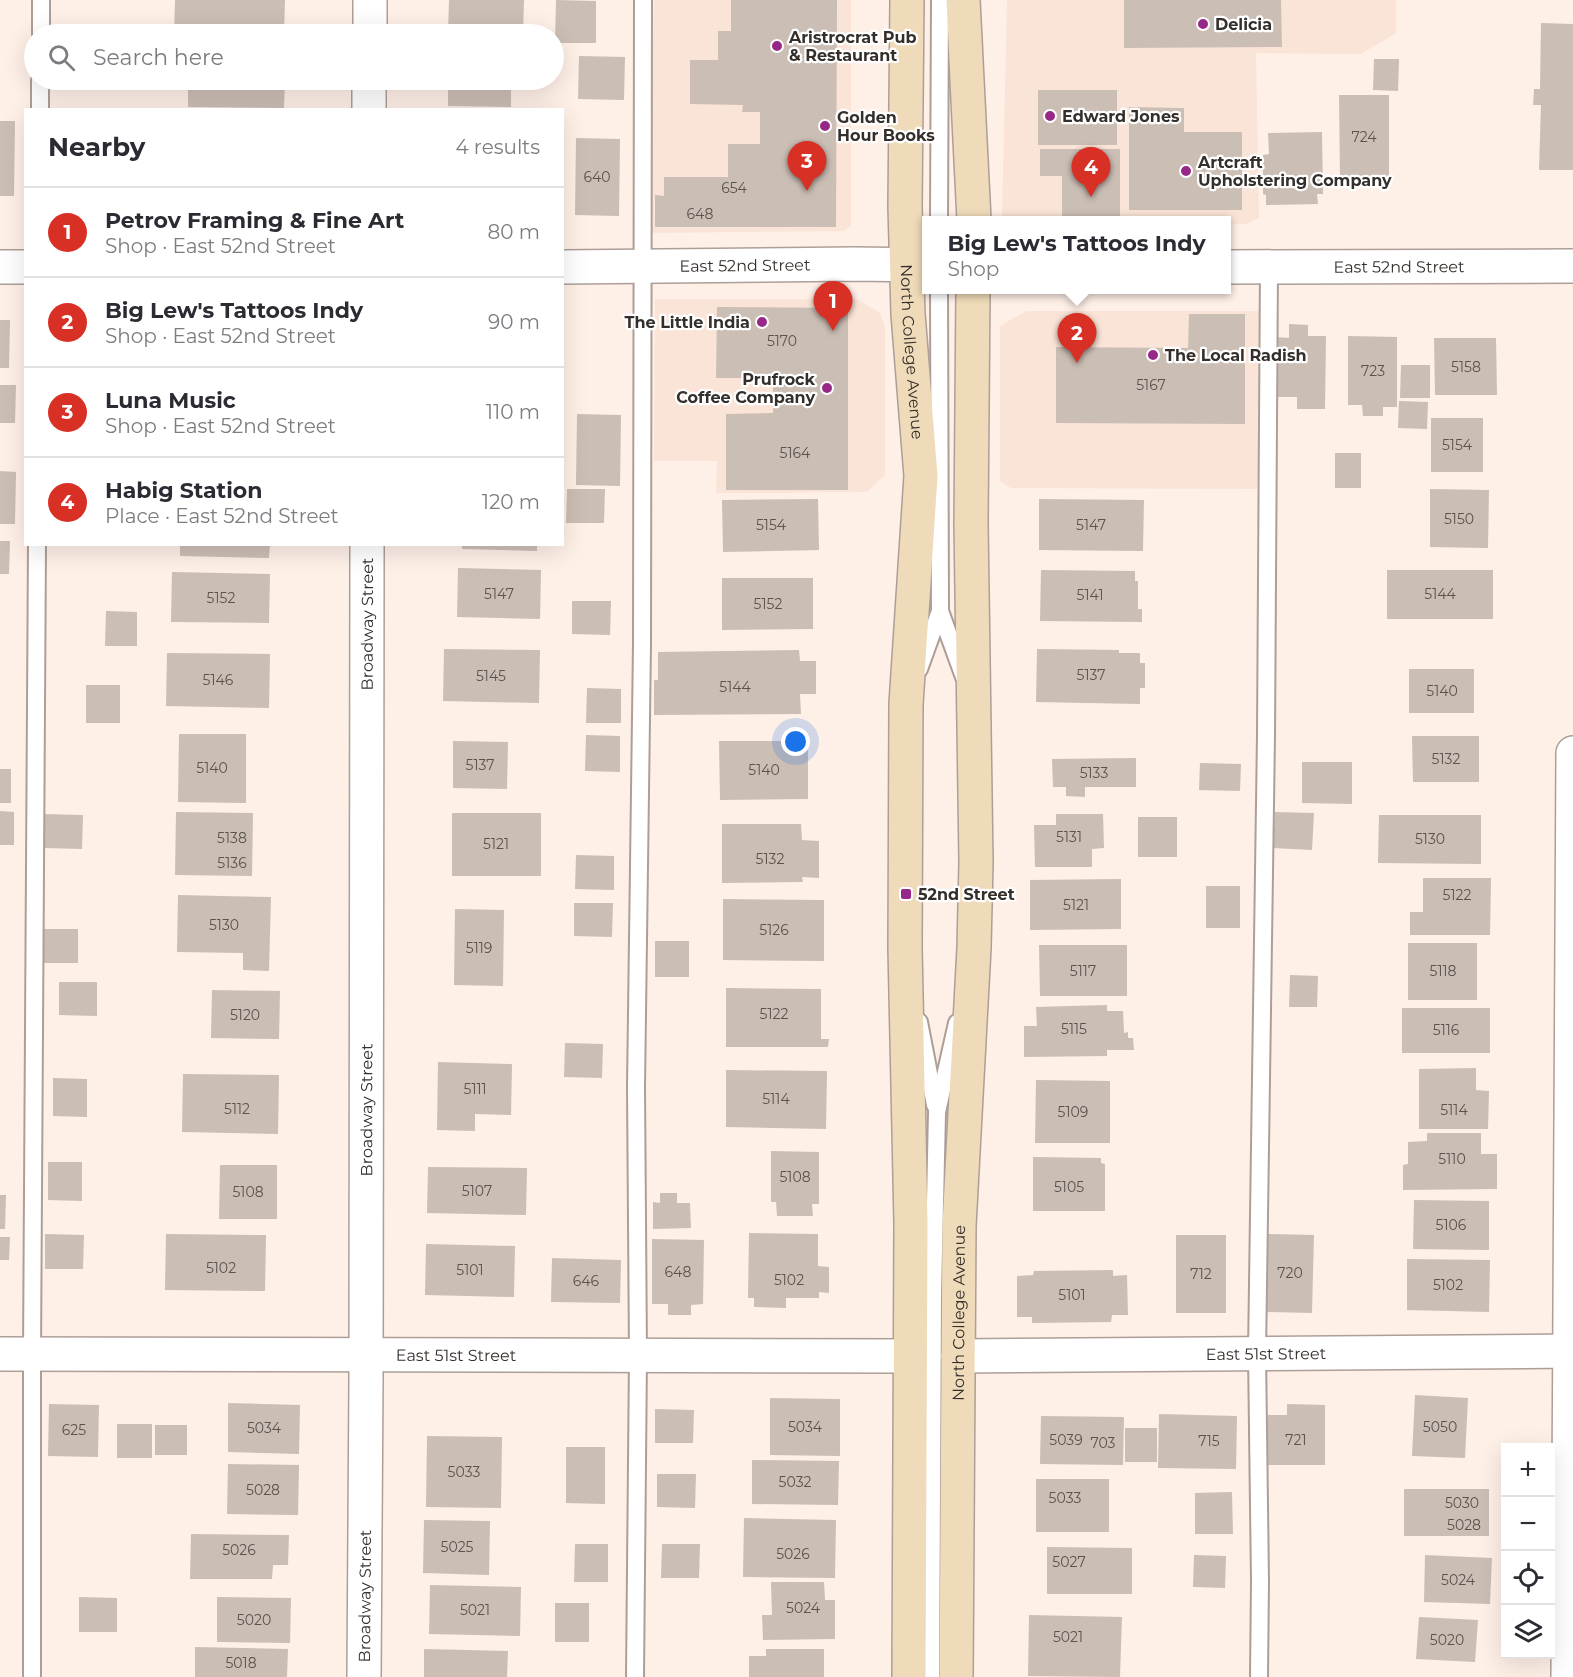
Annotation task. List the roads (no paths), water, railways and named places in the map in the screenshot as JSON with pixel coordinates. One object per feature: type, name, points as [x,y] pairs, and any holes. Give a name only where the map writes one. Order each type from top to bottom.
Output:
[{"type":"main road","name":"North College Avenue","points":[[907,0],[905,206],[917,265],[908,314],[921,476],[906,704],[905,948],[911,1223],[909,1677]]},
{"type":"main road","points":[[963,0],[974,216]]},
{"type":"main road","name":"North College Avenue","points":[[956,1677],[959,1226],[974,948],[976,852],[971,523],[973,294]]},
{"type":"street","points":[[370,0],[370,24]]},
{"type":"street","points":[[369,90],[369,108]]},
{"type":"street","name":"East 52nd Street","points":[[564,267],[917,265]]},
{"type":"street","name":"East 52nd Street","points":[[1231,267],[1573,266]]},
{"type":"street","points":[[0,267],[24,267]]},
{"type":"street","name":"Broadway Street","points":[[364,1677],[367,546]]},
{"type":"street","points":[[1568,1677],[1573,753]]},
{"type":"street","name":"East 51st Street","points":[[958,1356],[1571,1351]]},
{"type":"street","name":"East 51st Street","points":[[16,1354],[911,1356]]},
{"type":"lane","points":[[41,0],[41,24]]},
{"type":"lane","points":[[635,1677],[638,1355],[636,1087],[644,267],[643,0]]},
{"type":"lane","points":[[939,216],[940,0]]},
{"type":"lane","points":[[40,90],[40,108]]},
{"type":"lane","points":[[1259,1677],[1257,1353],[1266,735],[1269,266]]},
{"type":"lane","name":"North College Avenue","points":[[939,294],[940,611],[974,703]]},
{"type":"lane","points":[[32,1677],[16,1354],[38,546]]},
{"type":"lane","name":"North College Avenue","points":[[906,704],[940,611]]},
{"type":"lane","name":"North College Avenue","points":[[905,948],[937,1112]]},
{"type":"lane","name":"North College Avenue","points":[[931,1677],[933,1306],[937,1112],[974,948]]},
{"type":"place","name":"Delicia","points":[[1203,24]]},
{"type":"place","name":"Aristrocrat Pub & Restaurant","points":[[777,46]]},
{"type":"place","name":"Edward Jones","points":[[1050,116]]},
{"type":"place","name":"Golden Hour Books","points":[[825,126]]},
{"type":"place","name":"Artcraft Upholstering Company","points":[[1186,171]]},
{"type":"place","name":"Luna Music","points":[[807,191]]},
{"type":"place","name":"Habig Station","points":[[1091,197]]},
{"type":"place","name":"The Little India","points":[[762,322]]},
{"type":"place","name":"Petrov Framing & Fine Art","points":[[833,331]]},
{"type":"place","name":"The Local Radish","points":[[1153,355]]},
{"type":"place","name":"Big Lew's Tattoos Indy","points":[[1077,363]]},
{"type":"place","name":"Prufrock Coffee Company","points":[[827,388]]},
{"type":"place","name":"52nd Street","points":[[906,894]]}]
